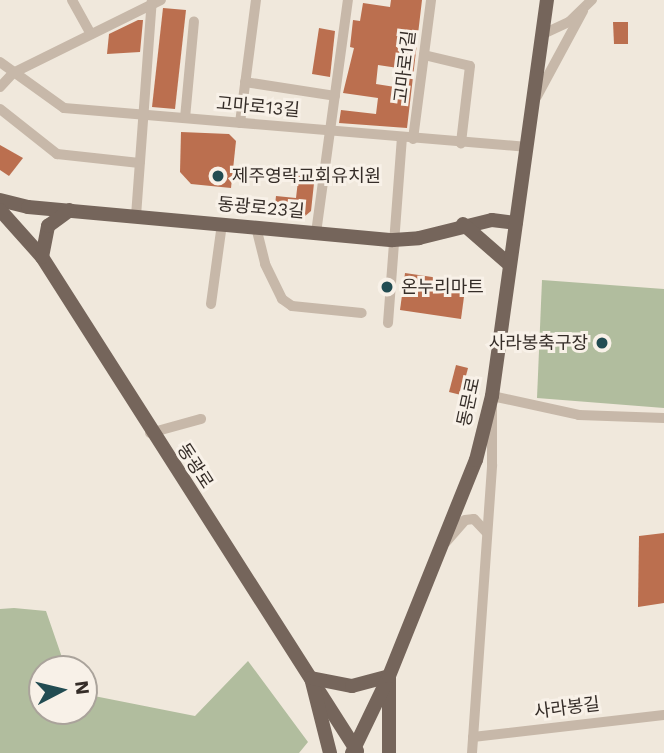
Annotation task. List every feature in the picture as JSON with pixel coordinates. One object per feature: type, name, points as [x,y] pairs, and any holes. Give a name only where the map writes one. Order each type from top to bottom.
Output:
[{"type":"main road","name":"동문로","points":[[355,751],[389,676],[476,460],[492,396],[547,0]]},
{"type":"main road","name":"동광로23길","points":[[0,200],[70,210],[393,240],[419,239],[463,225],[492,220],[516,223]]},
{"type":"main road","name":"동광로","points":[[0,210],[42,257],[150,433],[312,678],[355,751]]},
{"type":"main road","points":[[42,257],[48,226],[70,210]]},
{"type":"main road","points":[[463,225],[510,265]]},
{"type":"main road","points":[[330,753],[312,678],[352,686],[389,676],[389,753]]},
{"type":"street","points":[[72,0],[91,34]]},
{"type":"street","points":[[240,123],[256,0]]},
{"type":"street","points":[[316,233],[348,0]]},
{"type":"street","name":"고마로1길","points":[[388,323],[393,240],[431,0]]},
{"type":"street","points":[[534,102],[583,11],[592,0]]},
{"type":"street","points":[[0,87],[13,73],[156,1]]},
{"type":"street","points":[[135,216],[142,117],[156,1]]},
{"type":"street","points":[[543,34],[583,11]]},
{"type":"street","points":[[185,118],[194,21]]},
{"type":"street","points":[[424,55],[470,66],[461,143]]},
{"type":"street","name":"고마로13길","points":[[0,62],[64,108],[142,117],[185,118],[527,147]]},
{"type":"street","points":[[245,82],[335,96]]},
{"type":"street","points":[[0,109],[57,154],[140,163]]},
{"type":"street","points":[[211,304],[222,224]]},
{"type":"street","points":[[256,227],[265,264],[282,299],[292,306],[362,313]]},
{"type":"street","points":[[472,753],[492,396],[579,415],[664,418]]},
{"type":"street","points":[[150,433],[201,419]]},
{"type":"street","points":[[440,549],[465,520],[474,519],[485,532]]},
{"type":"street","name":"사라봉길","points":[[473,737],[664,715]]},
{"type":"green space","name":"사라봉축구장","points":[[542,280],[664,289],[664,408],[537,398]]},
{"type":"green space","points":[[0,609],[46,611],[61,655],[28,655],[28,725],[98,725],[98,697],[195,716],[248,661],[308,742],[299,753],[0,753]]},
{"type":"building","points":[[391,0],[422,0],[407,128],[339,123],[341,110],[376,114],[378,98],[343,93],[354,48],[350,47],[353,20],[360,21],[363,3],[390,7]],"holes":[[[378,65],[398,68],[395,87],[376,84]]]},
{"type":"building","points":[[163,8],[186,10],[175,109],[152,107]]},
{"type":"building","points":[[143,20],[140,52],[107,54],[109,34]]},
{"type":"building","points":[[613,22],[628,22],[628,44],[614,44]]},
{"type":"building","points":[[319,28],[335,31],[330,77],[312,74]]},
{"type":"building","points":[[181,132],[229,134],[236,141],[231,188],[191,184],[180,172]]},
{"type":"building","points":[[0,145],[23,158],[9,176],[0,170]]},
{"type":"building","points":[[299,172],[315,174],[311,211],[304,217],[274,214],[276,196],[296,198]]},
{"type":"building","points":[[405,273],[466,282],[461,319],[400,310]]},
{"type":"building","points":[[456,365],[468,368],[461,395],[449,392]]},
{"type":"building","points":[[664,533],[664,603],[638,607],[639,536]]},
{"type":"place","name":"제주영락교회유치원","points":[[218,176]]},
{"type":"place","name":"온누리마트","points":[[387,287]]},
{"type":"place","name":"사라봉축구장","points":[[602,343]]}]
